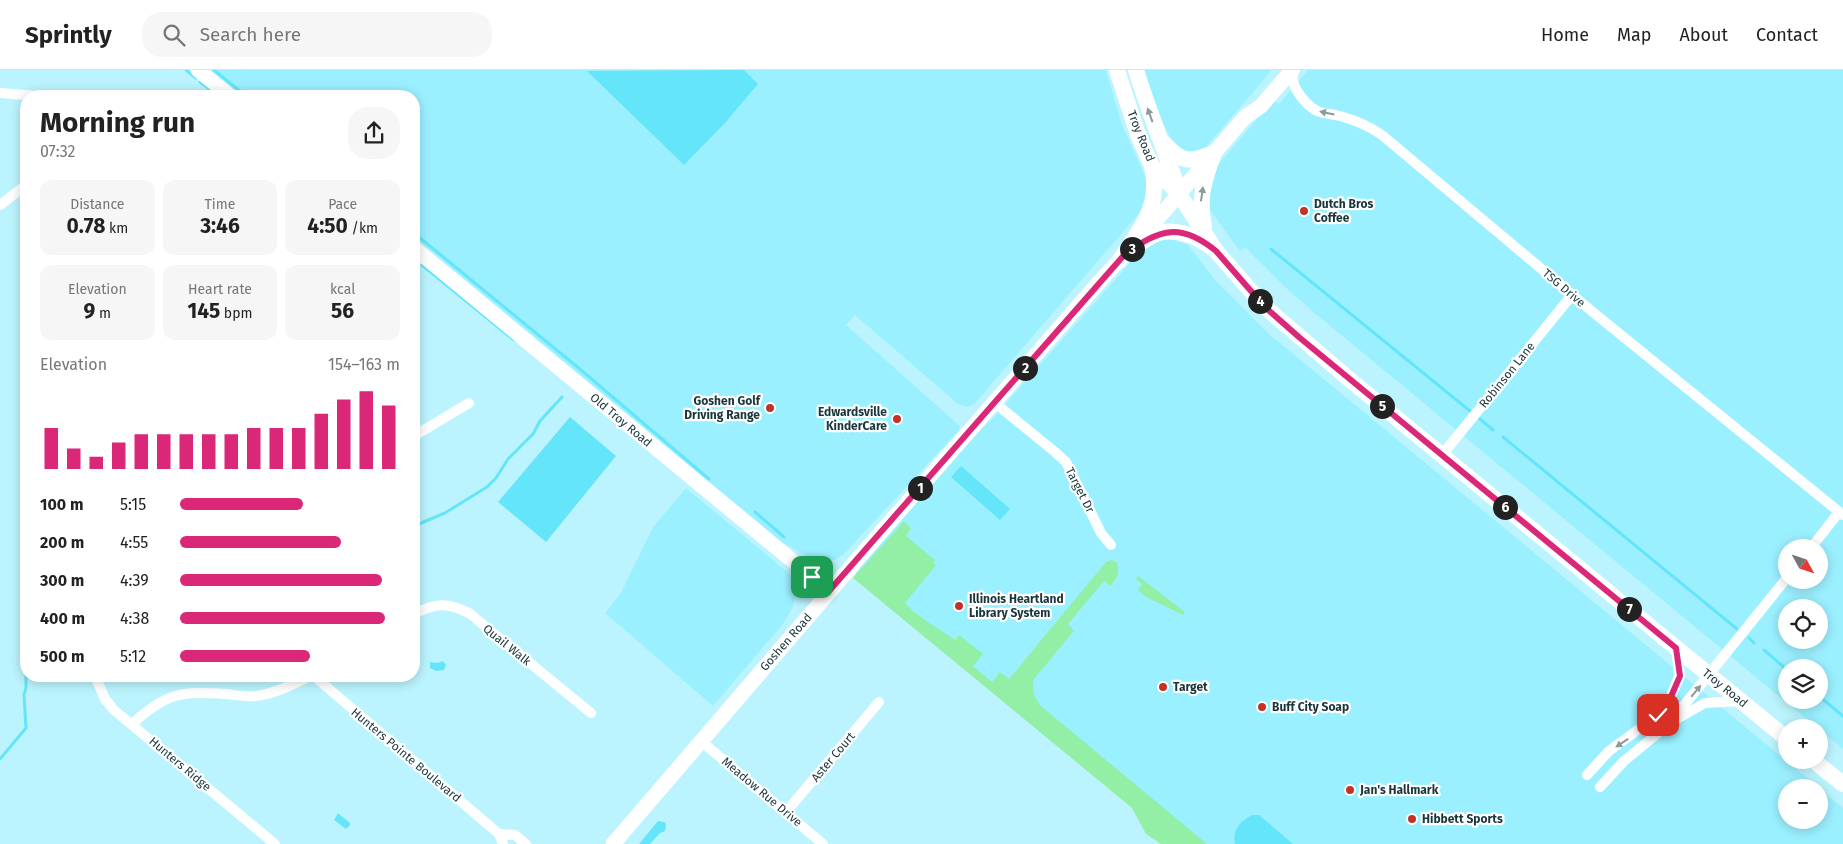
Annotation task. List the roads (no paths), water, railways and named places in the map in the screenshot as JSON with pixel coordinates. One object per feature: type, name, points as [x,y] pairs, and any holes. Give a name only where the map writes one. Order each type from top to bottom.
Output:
[{"type":"main road","name":"Troy Road","points":[[1117,70],[1138,135],[1152,166],[1179,194],[1216,251],[1265,307],[1349,379],[1778,731]]},
{"type":"main road","name":"Troy Road","points":[[1136,70],[1179,194]]},
{"type":"main road","points":[[1159,138],[1182,160],[1196,160],[1214,153]]},
{"type":"main road","points":[[1206,237],[1200,204],[1202,190],[1214,153]]},
{"type":"main road","points":[[1123,257],[1146,218],[1151,205],[1154,190],[1152,166]]},
{"type":"main road","points":[[1123,257],[1156,234],[1166,232],[1188,235],[1216,251]]},
{"type":"main road","points":[[1824,769],[1843,784]]},
{"type":"street","points":[[198,70],[223,90]]},
{"type":"street","points":[[1245,117],[1260,93],[1278,70]]},
{"type":"street","points":[[1245,117],[1261,106],[1293,70]]},
{"type":"street","name":"TSG Drive","points":[[1293,70],[1293,85],[1311,107],[1319,112],[1342,116],[1368,126],[1382,136],[1572,295],[1841,514]]},
{"type":"street","points":[[0,93],[20,95]]},
{"type":"street","name":"Goshen Road","points":[[613,844],[829,591],[1245,117]]},
{"type":"street","points":[[0,205],[20,190]]},
{"type":"street","name":"Old Troy Road","points":[[420,253],[829,591]]},
{"type":"street","name":"Robinson Lane","points":[[1442,455],[1572,295]]},
{"type":"street","points":[[420,432],[469,403]]},
{"type":"street","name":"Target Dr","points":[[995,403],[1066,462],[1101,532],[1111,545]]},
{"type":"street","points":[[1819,539],[1841,514]]},
{"type":"street","points":[[1668,725],[1778,589]]},
{"type":"street","name":"Quail Walk","points":[[420,612],[445,604],[469,613],[591,713]]},
{"type":"street","points":[[1587,775],[1609,751],[1658,715],[1669,701],[1680,676],[1676,648]]},
{"type":"street","name":"Hunters Ridge","points":[[98,682],[114,710],[275,844]]},
{"type":"street","points":[[132,724],[153,707],[174,696],[197,692],[256,696],[298,682]]},
{"type":"street","name":"Hunters Pointe Boulevard","points":[[319,682],[499,834],[503,844]]},
{"type":"street","points":[[1600,787],[1624,762],[1689,710],[1705,703],[1741,701]]},
{"type":"street","name":"Aster Court","points":[[786,812],[879,702]]},
{"type":"street","name":"Meadow Rue Drive","points":[[701,741],[824,844]]},
{"type":"street","name":"Hunters Pointe Boulevard","points":[[499,834],[515,835],[526,844]]},
{"type":"waterway","points":[[186,70],[196,78]]},
{"type":"waterway","points":[[214,70],[239,90]]},
{"type":"waterway","points":[[200,82],[210,90]]},
{"type":"waterway","points":[[420,238],[581,370],[709,479]]},
{"type":"waterway","points":[[1271,249],[1470,411]]},
{"type":"waterway","points":[[422,265],[514,340]]},
{"type":"waterway","points":[[420,523],[445,513],[487,487],[496,478],[508,459],[533,434],[540,421],[562,397]]},
{"type":"waterway","points":[[1480,419],[1493,430]]},
{"type":"waterway","points":[[1503,437],[1737,629]]},
{"type":"waterway","points":[[755,512],[784,537]]},
{"type":"waterway","points":[[1749,638],[1754,643]]},
{"type":"waterway","points":[[1764,650],[1778,662]]},
{"type":"waterway","points":[[0,759],[26,728],[24,695],[26,682]]},
{"type":"waterway","points":[[1828,704],[1843,716]]},
{"type":"place","name":"Dutch Bros Coffee","points":[[1304,211]]},
{"type":"place","name":"Goshen Golf Driving Range","points":[[770,408]]},
{"type":"place","name":"Edwardsville KinderCare","points":[[897,419]]},
{"type":"place","name":"Illinois Heartland Library System","points":[[959,606]]},
{"type":"place","name":"Target","points":[[1163,687]]},
{"type":"place","name":"Buff City Soap","points":[[1262,707]]},
{"type":"place","name":"Jan's Hallmark","points":[[1350,790]]},
{"type":"place","name":"Hibbett Sports","points":[[1412,819]]}]
